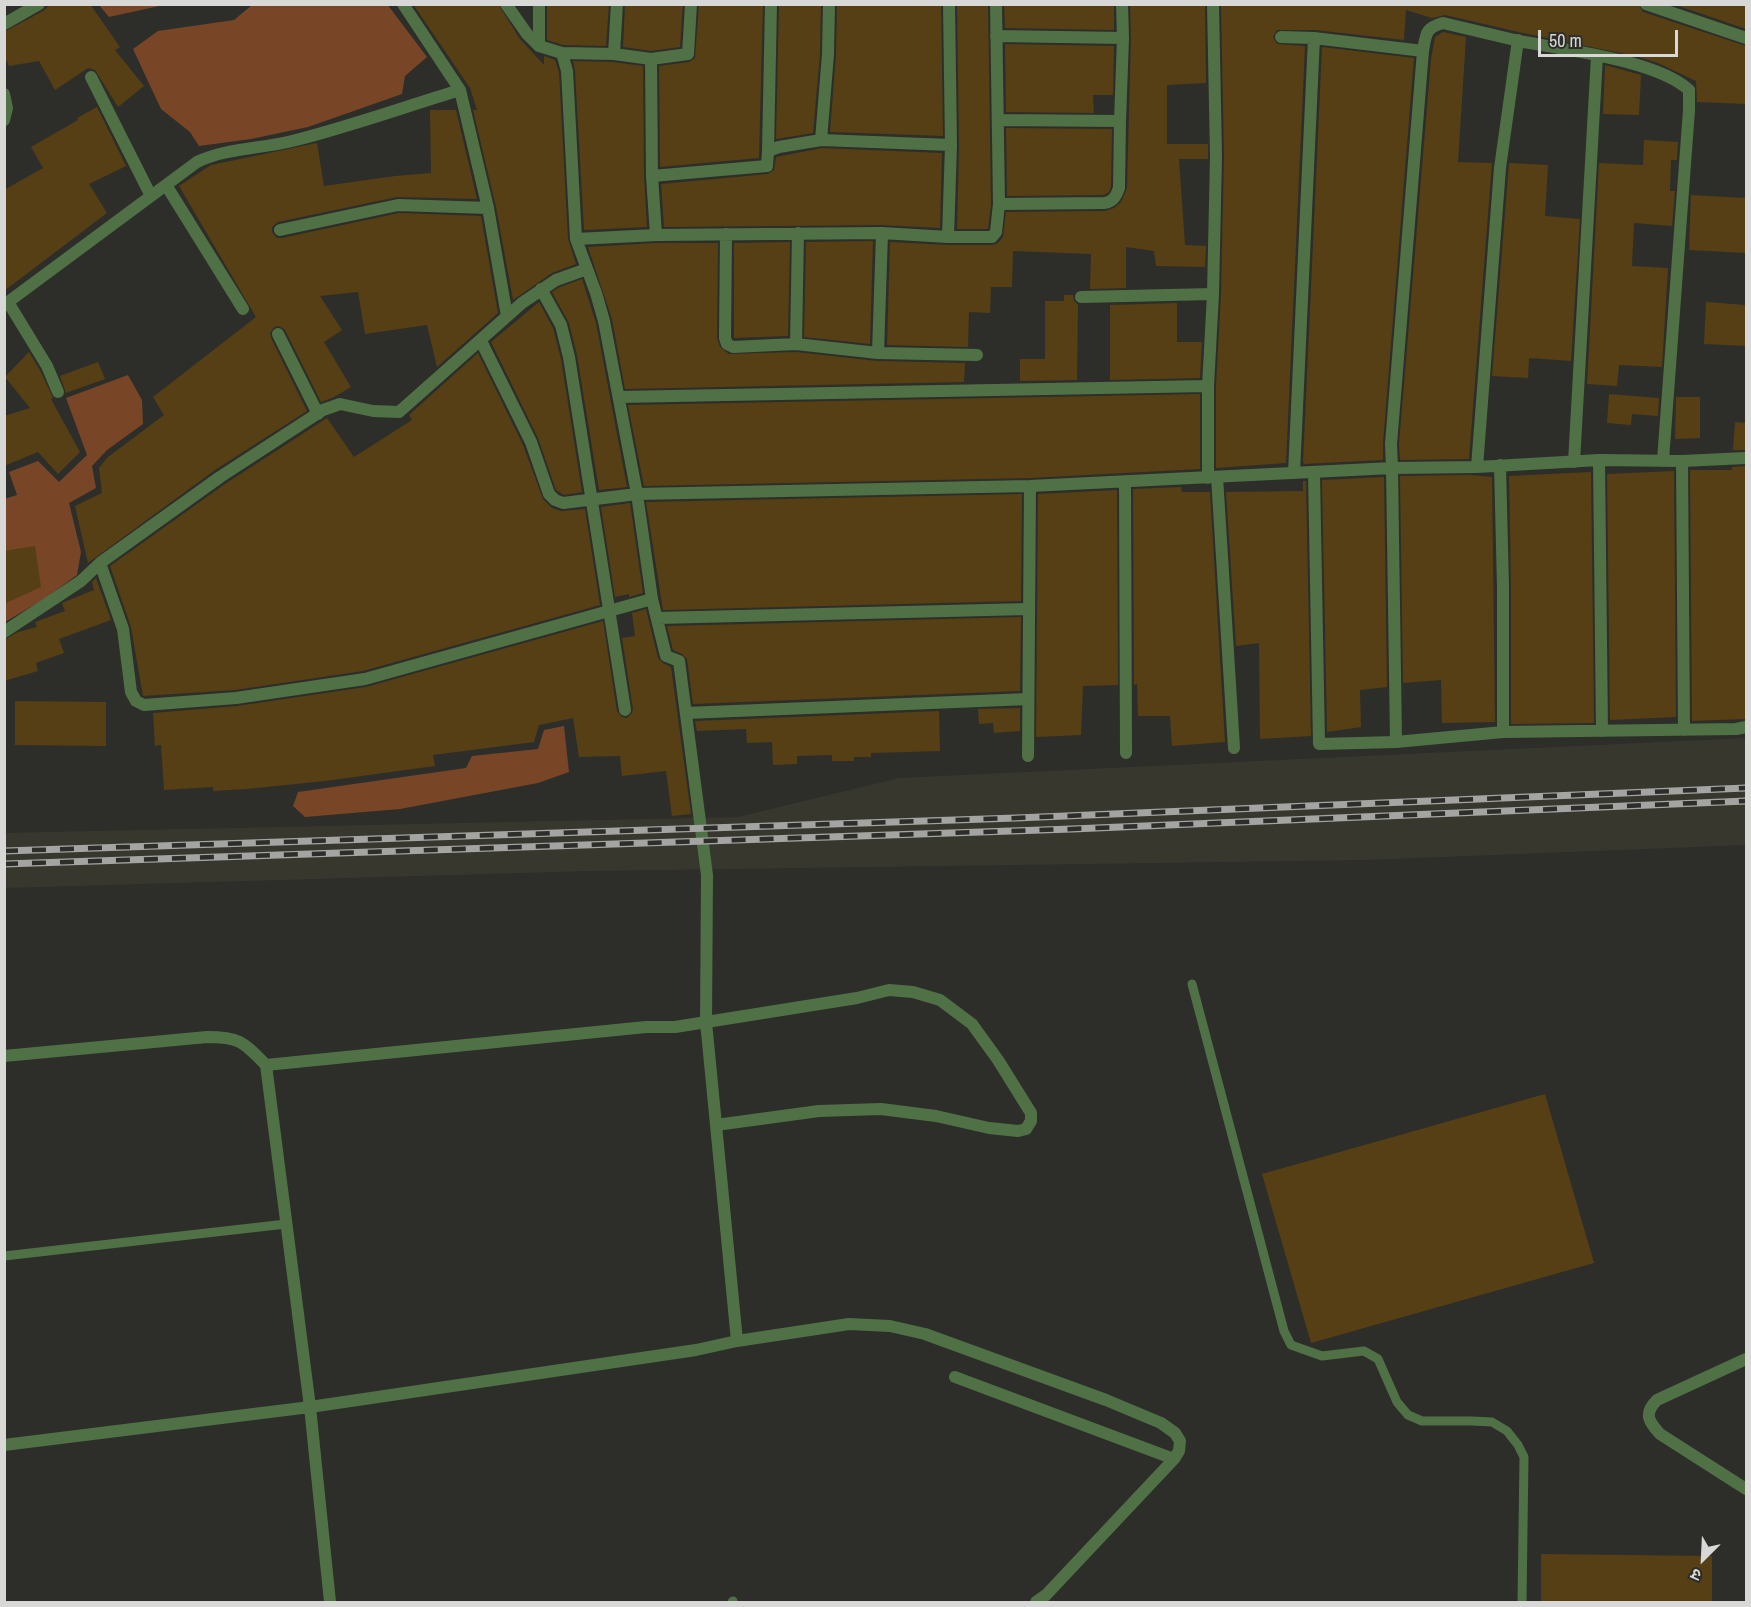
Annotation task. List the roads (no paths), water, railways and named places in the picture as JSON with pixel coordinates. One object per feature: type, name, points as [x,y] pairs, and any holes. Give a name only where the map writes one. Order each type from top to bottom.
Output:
[{"type":"street","points":[[4,24],[39,4]]},
{"type":"street","points":[[403,4],[460,90],[488,208],[507,315]]},
{"type":"street","points":[[506,4],[527,34],[539,46],[562,53],[614,54],[651,58],[688,54],[691,4]]},
{"type":"street","points":[[539,4],[539,46]]},
{"type":"street","points":[[614,54],[617,4]]},
{"type":"street","points":[[652,176],[767,166],[771,4]]},
{"type":"street","points":[[821,140],[828,54],[829,4]]},
{"type":"street","points":[[948,237],[951,145],[949,4]]},
{"type":"street","points":[[576,239],[798,232],[992,237],[996,232],[999,204],[996,4]]},
{"type":"street","points":[[999,204],[1111,201],[1116,196],[1119,188],[1122,4]]},
{"type":"street","points":[[1213,4],[1216,156],[1208,386],[1212,478],[1234,748]]},
{"type":"street","points":[[1646,4],[1746,38]]},
{"type":"street","points":[[1396,742],[1391,444],[1423,51],[1427,32],[1433,26],[1443,23],[1597,56],[1656,71],[1678,80],[1689,90],[1664,460]]},
{"type":"street","points":[[996,36],[1123,38]]},
{"type":"street","points":[[1281,37],[1314,38],[1423,51]]},
{"type":"street","points":[[1294,473],[1314,38]]},
{"type":"street","points":[[1477,466],[1500,168],[1518,40]]},
{"type":"street","points":[[562,53],[567,71],[576,239],[604,321],[637,494],[652,599],[666,656],[679,661],[707,875],[706,1022],[737,1341]]},
{"type":"street","points":[[1574,462],[1597,56]]},
{"type":"street","points":[[651,58],[652,176],[656,235]]},
{"type":"street","points":[[92,77],[151,196]]},
{"type":"street","points":[[57,392],[47,366],[6,303],[197,162],[212,155],[276,145],[320,134],[460,90]]},
{"type":"street","points":[[4,94],[7,108],[4,120]]},
{"type":"street","points":[[998,120],[1120,122]]},
{"type":"street","points":[[768,151],[821,140],[951,145]]},
{"type":"street","points":[[166,185],[243,309]]},
{"type":"street","points":[[280,230],[398,205],[488,208]]},
{"type":"street","points":[[796,344],[798,232]]},
{"type":"street","points":[[878,353],[882,233]]},
{"type":"street","points":[[726,234],[725,338],[728,344],[739,348],[796,344],[878,353],[976,355]]},
{"type":"street","points":[[4,632],[81,581],[100,563],[220,477],[318,414],[340,405],[380,412],[399,412],[481,341],[507,315],[541,289],[556,280],[587,269]]},
{"type":"street","points":[[541,289],[561,325],[569,357],[590,500],[611,610],[625,710]]},
{"type":"street","points":[[1082,297],[1213,294]]},
{"type":"street","points":[[278,334],[318,414]]},
{"type":"street","points":[[481,341],[531,442],[549,495],[563,503],[637,494],[1030,486],[1392,468],[1599,460],[1682,461],[1746,458]]},
{"type":"street","points":[[619,397],[1208,386]]},
{"type":"street","points":[[1599,460],[1602,731]]},
{"type":"street","points":[[1682,461],[1684,730]]},
{"type":"street","points":[[1500,465],[1503,732]]},
{"type":"street","points":[[1314,472],[1319,744],[1396,742],[1503,732],[1746,727]]},
{"type":"street","points":[[1125,482],[1126,753]]},
{"type":"street","points":[[1028,756],[1030,486]]},
{"type":"street","points":[[100,563],[123,629],[131,692],[135,701],[144,705],[236,698],[365,680],[652,599]]},
{"type":"street","points":[[657,618],[1029,609]]},
{"type":"street","points":[[686,713],[1028,699]]},
{"type":"street","points":[[266,1065],[646,1027],[675,1027],[857,998],[889,990],[913,992],[940,1000],[972,1024],[1031,1113],[1031,1121],[1026,1129],[1018,1131],[989,1128],[936,1116],[880,1109],[819,1111],[716,1125]]},
{"type":"street","points":[[4,1056],[207,1037],[230,1037],[244,1043],[266,1065],[310,1407],[330,1602]]},
{"type":"street","points":[[4,1445],[310,1407],[696,1350],[737,1341],[849,1324],[890,1326],[925,1334],[1106,1400],[1161,1424],[1175,1433],[1180,1441],[1179,1451],[1174,1459],[1046,1596],[1036,1602]]},
{"type":"street","points":[[1746,1359],[1657,1401],[1651,1406],[1648,1416],[1650,1423],[1660,1434],[1746,1489]]},
{"type":"street","points":[[955,1377],[1174,1459]]},
{"type":"lane","points":[[1192,984],[1287,1338],[1291,1345],[1322,1356],[1364,1351],[1377,1359],[1397,1402],[1408,1415],[1422,1421],[1492,1422],[1507,1431],[1524,1457],[1522,1602]]},
{"type":"lane","points":[[4,1256],[286,1224]]},
{"type":"railway","points":[[4,851],[1016,818],[1746,788]]},
{"type":"railway","points":[[4,864],[1072,829],[1746,801]]}]
